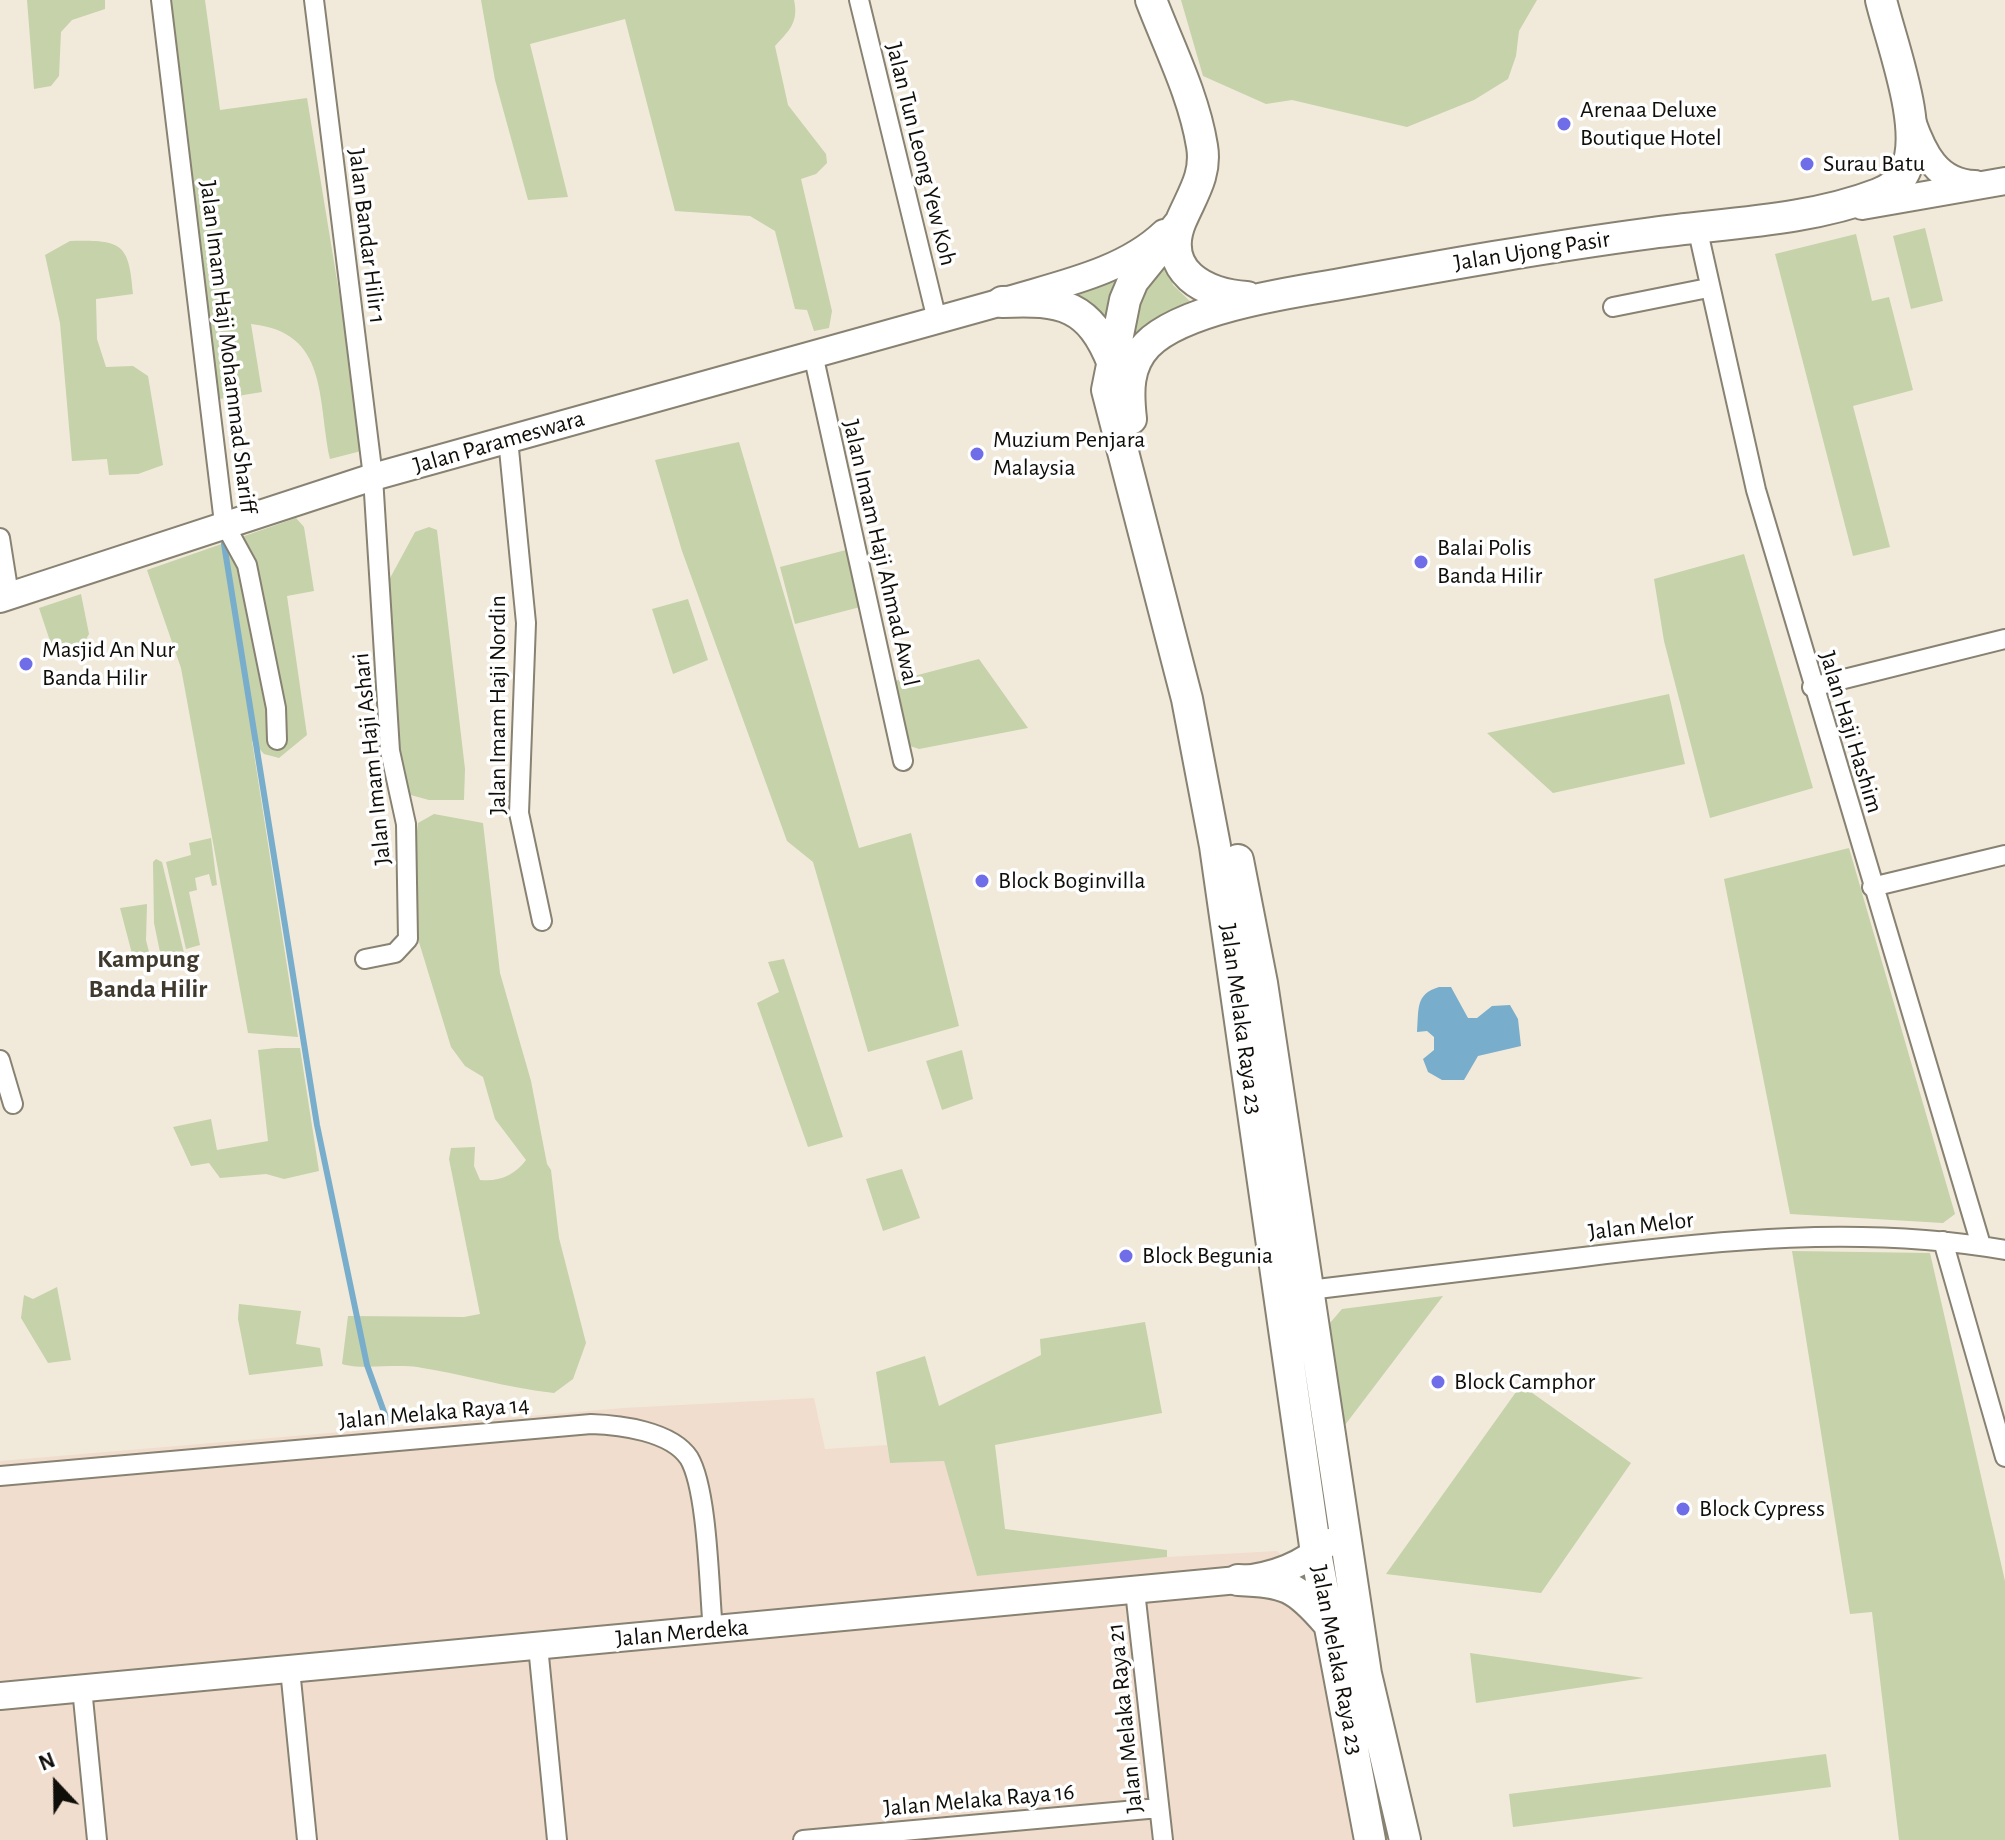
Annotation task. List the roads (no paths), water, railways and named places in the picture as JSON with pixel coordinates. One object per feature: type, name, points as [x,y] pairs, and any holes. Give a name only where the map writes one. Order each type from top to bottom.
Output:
[{"type":"main road","points":[[1151,0],[1196,116],[1203,149],[1198,188],[1183,217],[1176,247],[1179,261],[1197,284],[1210,292],[1230,296],[1271,296]]},
{"type":"main road","points":[[1814,211],[1879,194],[1894,186],[1905,171],[1912,145],[1909,114],[1881,0]]},
{"type":"main road","points":[[1909,114],[1925,153],[1946,177],[1970,184],[2002,182]]},
{"type":"main road","name":"Jalan Ujong Pasir","points":[[1131,419],[1128,392],[1131,370],[1148,345],[1186,322],[1271,296],[1449,263],[1903,201],[2002,182]]},
{"type":"main road","name":"Jalan Parameswara","points":[[5,597],[224,523],[373,477],[1002,302],[1129,257],[1155,242],[1183,217]]},
{"type":"main road","name":"Jalan Melaka Raya 23","points":[[1183,217],[1133,281],[1125,300],[1107,390],[1153,558],[1187,699],[1250,984],[1316,1553],[1370,1840]]},
{"type":"main road","points":[[1002,302],[1055,303],[1073,309],[1097,329],[1131,419]]},
{"type":"main road","name":"Jalan Melaka Raya 23","points":[[1131,419],[1175,571],[1309,1290],[1366,1674],[1405,1840]]},
{"type":"main road","name":"Jalan Merdeka","points":[[0,1696],[1272,1576],[1316,1553],[1331,1540],[1341,1521]]},
{"type":"main road","points":[[1238,1580],[1288,1585],[1303,1594],[1327,1622]]},
{"type":"street","name":"Jalan Imam Haji Mohammad Shariff","points":[[161,0],[224,523],[247,565],[276,708],[277,740]]},
{"type":"street","name":"Jalan Bandar Hilir 1","points":[[314,0],[373,477]]},
{"type":"street","name":"Jalan Tun Leong Yew Koh","points":[[859,0],[937,320]]},
{"type":"street","name":"Jalan Haji Hashim","points":[[1697,227],[1708,288],[1756,490],[1812,687],[1981,1245]]},
{"type":"street","points":[[1613,307],[1708,288]]},
{"type":"street","name":"Jalan Imam Haji Ahmad Awal","points":[[813,354],[903,761]]},
{"type":"street","name":"Jalan Imam Haji Nordin","points":[[508,439],[526,623],[519,813],[542,921]]},
{"type":"street","name":"Jalan Imam Haji Ashari","points":[[365,959],[395,953],[408,939],[406,824],[390,751],[373,477]]},
{"type":"street","points":[[0,538],[5,597]]},
{"type":"street","points":[[1812,687],[2005,639]]},
{"type":"street","points":[[1872,887],[2005,855]]},
{"type":"street","points":[[0,1060],[13,1104]]},
{"type":"street","name":"Jalan Melor","points":[[1309,1290],[1755,1238],[1855,1236],[1943,1241],[2005,1250]]},
{"type":"street","points":[[1943,1241],[2005,1457]]},
{"type":"street","name":"Jalan Melaka Raya 14","points":[[0,1476],[591,1424],[644,1432],[670,1443],[688,1456],[698,1480],[713,1631]]},
{"type":"street","name":"Jalan Melaka Raya 21","points":[[1135,1591],[1163,1840]]},
{"type":"street","points":[[538,1646],[557,1840]]},
{"type":"street","points":[[290,1669],[307,1840]]},
{"type":"street","points":[[82,1688],[97,1840]]},
{"type":"street","name":"Jalan Melaka Raya 16","points":[[803,1840],[1159,1808]]},
{"type":"water","points":[[1439,987],[1451,987],[1468,1018],[1477,1018],[1492,1006],[1510,1005],[1518,1019],[1521,1046],[1478,1056],[1464,1080],[1442,1080],[1428,1072],[1423,1059],[1434,1050],[1434,1037],[1427,1031],[1417,1032],[1419,1010],[1422,998]]},
{"type":"waterway","points":[[224,544],[317,1125],[367,1365],[388,1423]]},
{"type":"place","name":"Arenaa Deluxe Boutique Hotel","points":[[1564,124]]},
{"type":"place","name":"Surau Batu","points":[[1807,164]]},
{"type":"place","name":"Muzium Penjara Malaysia","points":[[977,454]]},
{"type":"place","name":"Balai Polis Banda Hilir","points":[[1421,562]]},
{"type":"place","name":"Masjid An Nur Banda Hilir","points":[[26,664]]},
{"type":"place","name":"Block Boginvilla","points":[[982,881]]},
{"type":"place","name":"Block Begunia","points":[[1126,1256]]},
{"type":"place","name":"Block Camphor","points":[[1438,1382]]},
{"type":"place","name":"Block Cypress","points":[[1683,1509]]},
{"type":"district","name":"Kampung Banda Hilir","points":[[148,974]]}]
